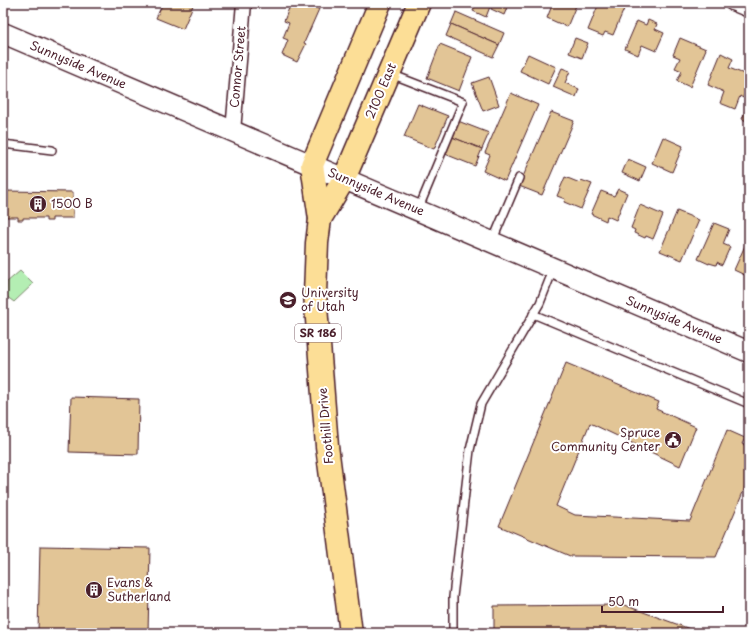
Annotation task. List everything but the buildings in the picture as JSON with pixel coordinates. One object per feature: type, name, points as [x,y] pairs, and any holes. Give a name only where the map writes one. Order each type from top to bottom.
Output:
[{"type":"main road","points":[[312,165],[380,3]]},
{"type":"main road","name":"2100 East","points":[[344,179],[419,3]]},
{"type":"main road","name":"Sunnyside Avenue","points":[[3,33],[749,352]]},
{"type":"main road","name":"Foothill Drive","points":[[312,165],[320,219],[317,242],[315,294],[327,446],[351,633]]},
{"type":"main road","name":"Foothill Drive","points":[[320,219],[344,179]]},
{"type":"street","name":"Connor Street","points":[[233,131],[244,3]]},
{"type":"street","points":[[732,3],[749,10]]},
{"type":"lane","points":[[389,73],[463,102],[418,210]]},
{"type":"lane","points":[[3,144],[52,150]]},
{"type":"lane","points":[[492,242],[519,178]]},
{"type":"lane","points":[[453,633],[453,597],[470,450],[481,404],[540,303],[554,268]]},
{"type":"lane","points":[[533,314],[749,404]]},
{"type":"green space","points":[[20,271],[33,284],[14,302],[6,296],[7,282]]},
{"type":"place","name":"1500 B","points":[[38,204]]},
{"type":"place","name":"University of Utah","points":[[288,300]]},
{"type":"place","name":"Spruce Community Center","points":[[673,440]]},
{"type":"place","name":"Evans & Sutherland","points":[[94,590]]}]
